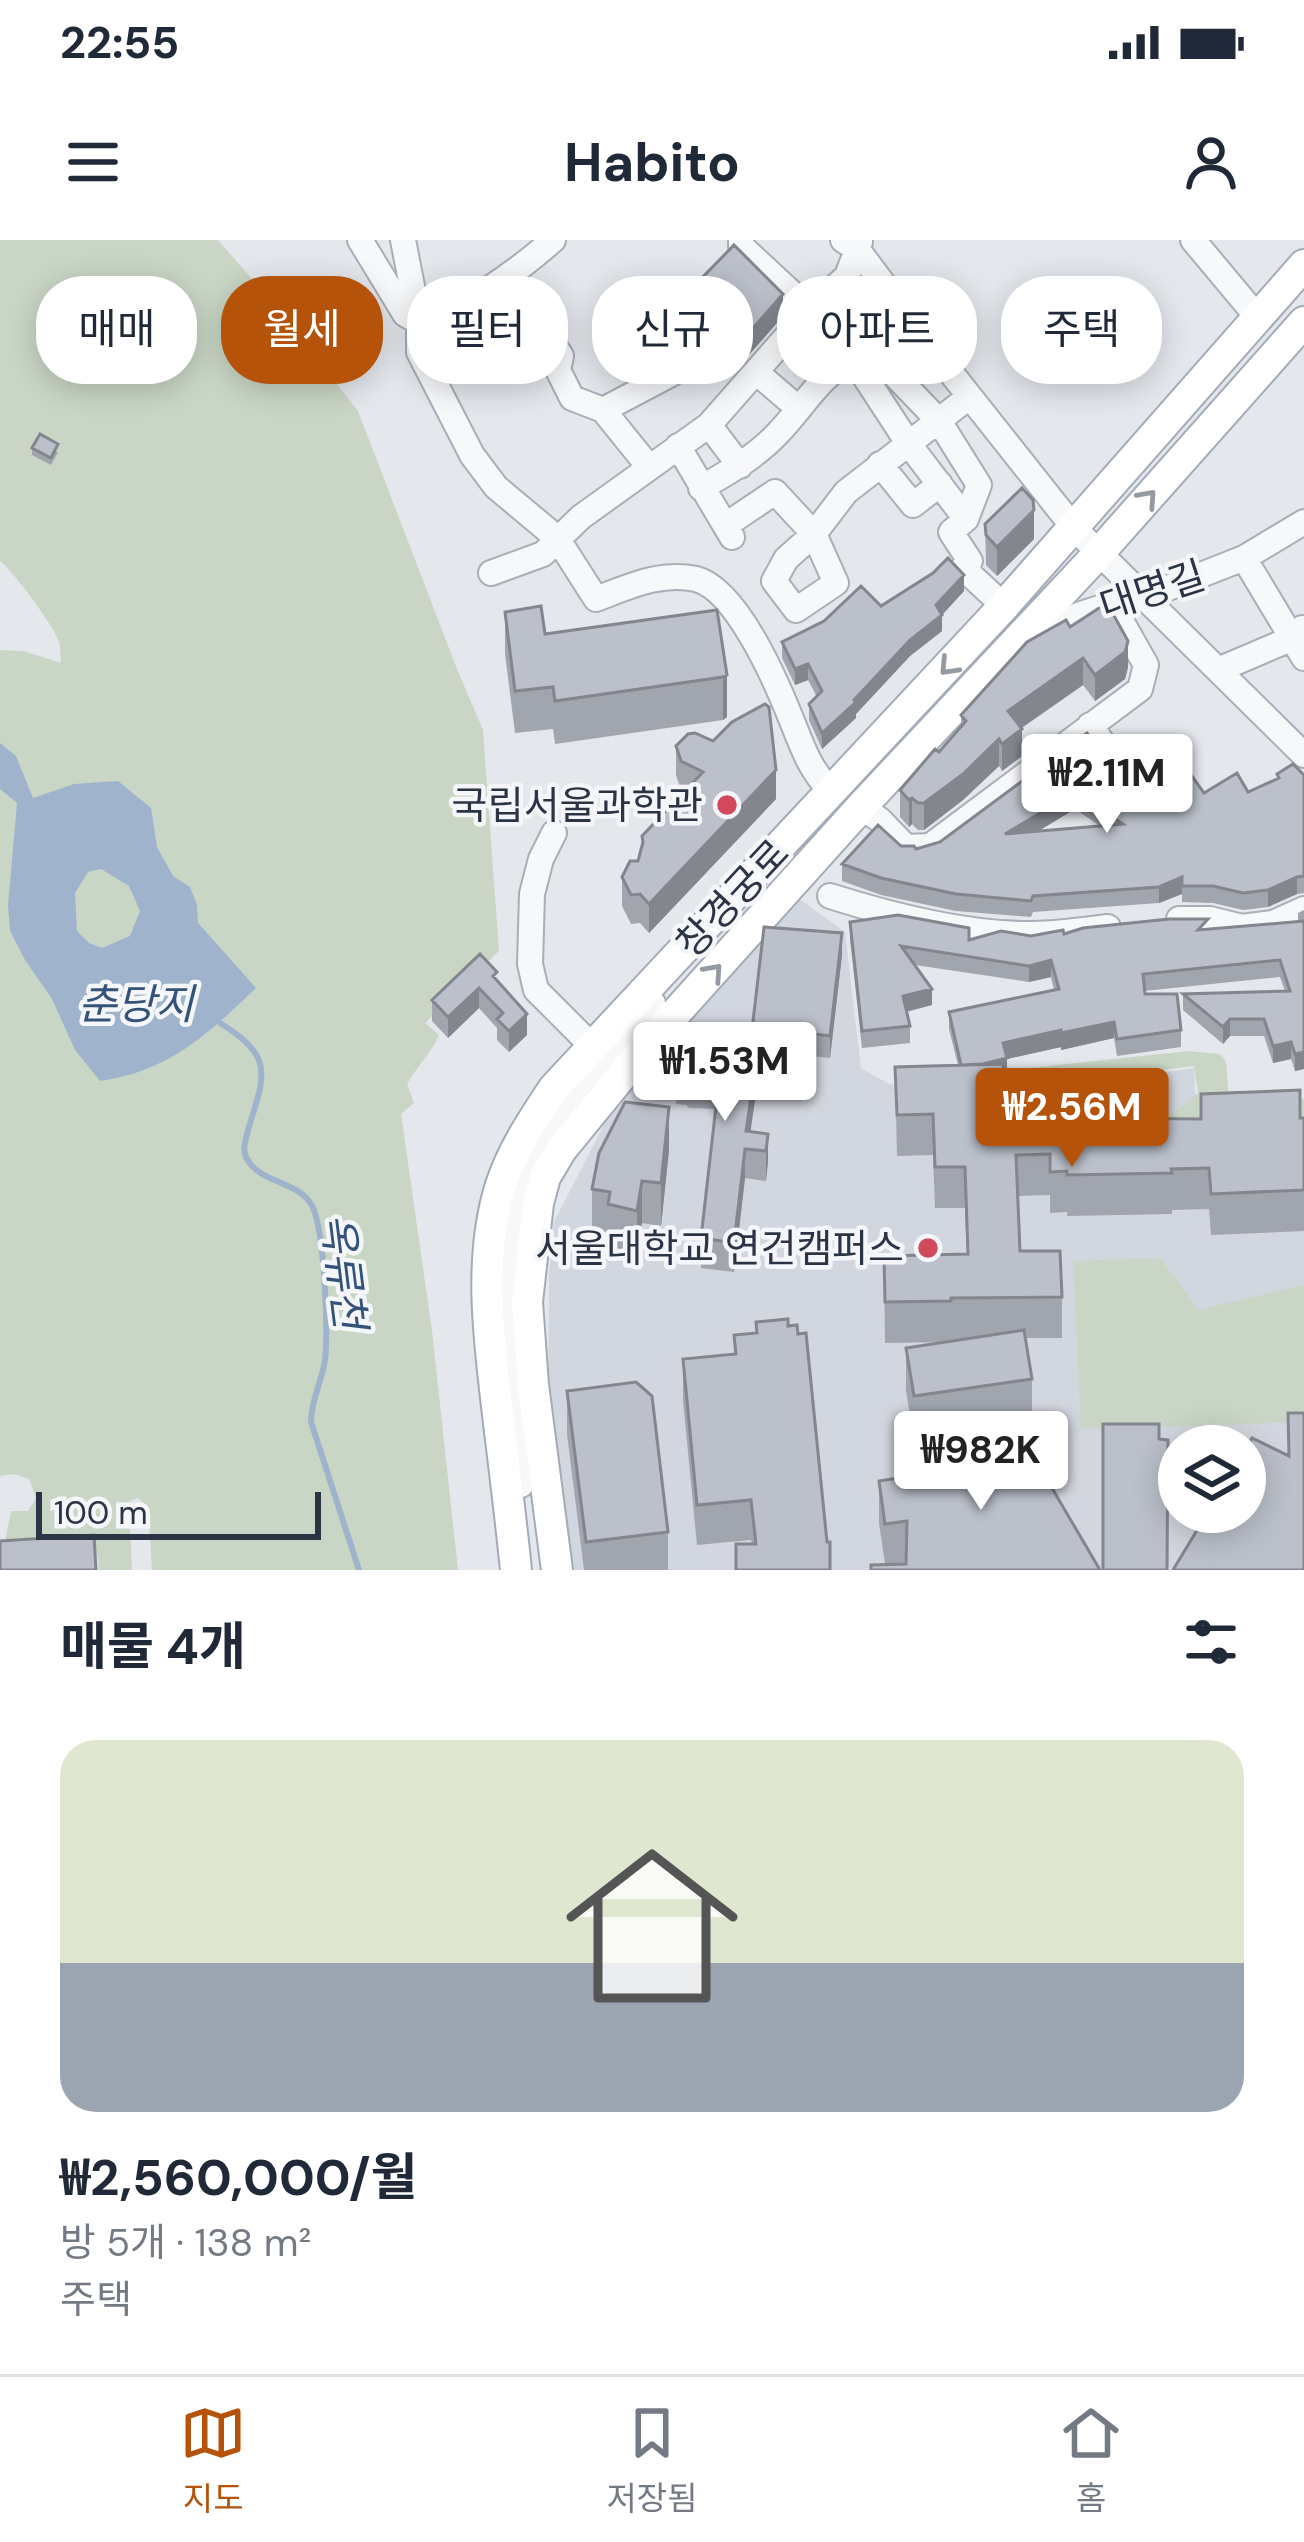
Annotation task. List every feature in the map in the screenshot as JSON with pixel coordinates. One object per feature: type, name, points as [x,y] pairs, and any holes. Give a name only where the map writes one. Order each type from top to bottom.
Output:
[{"type":"main road","name":"창경궁로","points":[[516,1570],[488,1273],[495,1209],[527,1127],[554,1088],[1004,606],[1304,265]]},
{"type":"main road","name":"창경궁로","points":[[557,1570],[526,1302],[538,1203],[561,1150],[646,1046],[861,807],[1100,553],[1304,322]]},
{"type":"street","points":[[360,240],[407,315]]},
{"type":"street","points":[[403,240],[410,276]]},
{"type":"street","points":[[510,276],[553,240]]},
{"type":"street","points":[[1193,240],[1259,319]]},
{"type":"street","points":[[734,242],[777,280]]},
{"type":"street","points":[[847,276],[854,243]]},
{"type":"street","points":[[854,243],[969,398],[1074,528],[1304,755]]},
{"type":"street","points":[[491,573],[543,554],[557,538],[709,425],[777,348]]},
{"type":"street","points":[[756,372],[799,410]]},
{"type":"street","points":[[435,384],[472,455],[496,487],[557,538],[596,599],[644,580],[677,577],[701,580],[724,597],[742,617],[776,709],[830,790]]},
{"type":"street","points":[[565,384],[572,398],[603,410],[649,467]]},
{"type":"street","points":[[603,410],[654,384]]},
{"type":"street","points":[[701,488],[740,466],[777,435],[822,384]]},
{"type":"street","points":[[877,384],[908,443],[966,519]]},
{"type":"street","points":[[897,384],[939,421],[979,485],[966,519],[951,532],[970,561],[964,568],[1004,606]]},
{"type":"street","points":[[678,446],[729,532],[775,492],[814,534],[836,583],[796,610],[774,581],[786,559],[814,534],[846,492],[969,398]]},
{"type":"street","points":[[709,425],[740,466]]},
{"type":"street","points":[[880,464],[914,505],[958,450]]},
{"type":"street","name":"대명길","points":[[999,660],[1078,614],[1145,598],[1244,558],[1304,522]]},
{"type":"street","name":"대명길","points":[[1244,558],[1298,631],[1304,658]]},
{"type":"street","points":[[861,807],[906,847],[929,846],[1140,689],[1146,665],[1111,603]]},
{"type":"street","points":[[1218,670],[1286,641],[1298,631]]},
{"type":"street","points":[[529,1570],[506,1340],[507,1262],[516,1195],[530,1160],[589,1077],[908,718],[909,708]]},
{"type":"street","points":[[1090,725],[1145,803]]},
{"type":"street","points":[[554,833],[532,894],[530,964],[536,990],[592,1046]]},
{"type":"street","points":[[830,896],[954,927],[1031,934],[1210,919],[1242,927],[1273,923],[1304,909]]},
{"type":"shaded area","name":"서울대학교 연건캠퍼스","points":[[795,896],[845,932],[861,1068],[889,1084],[991,1096],[1194,1068],[1197,1126],[1304,1126],[1304,1570],[569,1570],[548,1405],[554,1222],[608,1117]]},
{"type":"green space","points":[[0,240],[218,240],[249,276],[221,276],[221,384],[337,384],[358,411],[483,730],[499,951],[425,1023],[439,1035],[407,1085],[414,1103],[401,1114],[432,1331],[458,1570],[152,1570],[148,1508],[138,1498],[129,1502],[132,1570],[99,1570],[97,1553],[18,1559],[4,1546],[11,1511],[28,1511],[36,1498],[29,1479],[0,1476],[0,650],[23,651],[61,663],[59,642],[50,625],[0,561]]},
{"type":"green space","points":[[1188,1051],[1220,1054],[1226,1062],[1229,1098],[1304,1099],[1304,1152],[1019,1152],[1020,1138],[1161,1123],[1198,1093],[1194,1066],[1015,1088],[1013,1072]]},
{"type":"green space","points":[[1160,1258],[1199,1310],[1304,1285],[1304,1422],[1081,1429],[1073,1261]]},
{"type":"water","name":"춘당지","points":[[0,743],[16,756],[33,798],[74,784],[118,781],[151,808],[157,847],[173,876],[190,887],[198,923],[256,988],[167,1060],[100,1081],[75,1050],[52,999],[10,931],[17,803],[0,789]],"holes":[[[101,869],[129,886],[140,911],[130,936],[102,948],[89,943],[77,931],[75,893],[88,872]]]},
{"type":"building","points":[[734,245],[777,288],[777,301],[753,328],[753,276],[704,276]]},
{"type":"building","points":[[40,434],[58,444],[51,458],[32,448]]},
{"type":"building","points":[[1022,488],[1033,500],[1034,510],[997,547],[986,535],[985,524]]},
{"type":"building","points":[[948,558],[964,575],[936,605],[942,615],[910,640],[822,733],[809,704],[822,691],[808,664],[795,669],[782,642],[824,621],[861,586],[881,606]]},
{"type":"building","points":[[1107,603],[1128,641],[1125,652],[1095,675],[1083,658],[1008,711],[1022,729],[1002,744],[999,739],[924,803],[909,800],[900,790],[966,721],[961,715],[1027,642],[1066,620],[1070,627]]},
{"type":"building","points":[[541,606],[545,634],[717,610],[727,675],[555,701],[553,687],[515,691],[505,612]]},
{"type":"building","points":[[765,704],[776,770],[649,904],[640,894],[631,895],[622,877],[630,861],[638,861],[642,836],[703,772],[681,761],[676,746],[695,733],[713,741],[732,722]]},
{"type":"building","points":[[1087,733],[1139,802],[1155,799],[1161,783],[1184,765],[1204,793],[1237,773],[1248,792],[1279,778],[1277,774],[1293,764],[1304,775],[1304,876],[1268,890],[1243,893],[1182,886],[1182,877],[1159,887],[1033,896],[1031,901],[956,894],[881,878],[842,864],[878,825],[901,846],[916,849],[940,842]],"holes":[[[1075,792],[1123,824],[1005,834]]]},
{"type":"building","points":[[898,915],[969,928],[969,940],[1001,931],[1031,936],[1063,930],[1064,934],[1169,919],[1208,919],[1198,930],[1304,921],[1304,1052],[1295,1054],[1291,1042],[1273,1046],[1264,1019],[1230,1019],[1223,1027],[1183,994],[1290,991],[1280,960],[1143,974],[1145,994],[1177,994],[1181,1030],[1117,1039],[1114,1022],[1061,1030],[1003,1043],[1007,1058],[961,1065],[949,1012],[1059,989],[1051,960],[1029,966],[901,946],[932,989],[903,996],[910,1026],[862,1031],[850,922]]},
{"type":"building","points":[[764,927],[842,933],[830,1036],[752,1030]]},
{"type":"building","points":[[480,954],[527,1014],[509,1031],[497,1019],[503,1013],[479,988],[448,1017],[432,1000]]},
{"type":"building","points":[[680,1037],[759,1043],[746,1131],[768,1134],[766,1151],[745,1149],[734,1243],[701,1238],[719,1080],[676,1075]]},
{"type":"building","points":[[1003,1064],[1009,1094],[1003,1102],[1004,1129],[1011,1129],[1011,1139],[1049,1139],[1048,1123],[1087,1122],[1087,1118],[1201,1119],[1201,1094],[1300,1090],[1304,1190],[1211,1194],[1209,1168],[1067,1175],[1067,1171],[1050,1172],[1050,1154],[1016,1155],[1020,1251],[1060,1251],[1062,1297],[885,1302],[884,1256],[968,1254],[965,1167],[935,1167],[933,1114],[897,1115],[895,1067]]},
{"type":"building","points":[[625,1102],[669,1107],[661,1183],[642,1181],[637,1211],[608,1204],[610,1192],[592,1189],[599,1153]]},
{"type":"building","points":[[788,1319],[788,1326],[797,1325],[798,1334],[806,1333],[830,1570],[736,1570],[736,1544],[756,1544],[751,1500],[697,1505],[683,1359],[736,1354],[734,1335],[757,1333],[756,1322]]},
{"type":"building","points":[[1024,1330],[1032,1379],[914,1396],[906,1348]]},
{"type":"building","points":[[636,1382],[652,1396],[668,1532],[586,1542],[567,1391]]},
{"type":"building","points":[[1288,1413],[1304,1413],[1304,1570],[1173,1570],[1195,1533],[1266,1533],[1266,1445],[1289,1456]]},
{"type":"building","points":[[1103,1424],[1159,1424],[1158,1533],[1167,1533],[1167,1570],[1103,1570]]},
{"type":"building","points":[[925,1432],[976,1432],[976,1471],[1025,1442],[1100,1570],[871,1570],[871,1565],[906,1564],[907,1521],[885,1524],[879,1481],[925,1474]]},
{"type":"building","points":[[94,1535],[96,1570],[0,1570],[0,1541]]},
{"type":"waterway","name":"옥류천","points":[[220,1023],[250,1046],[261,1069],[246,1157],[259,1172],[304,1196],[316,1216],[326,1346],[311,1422],[359,1570]]},
{"type":"place","name":"국립서울과학관","points":[[727,805]]},
{"type":"place","name":"서울대학교 연건캠퍼스","points":[[928,1248]]}]
